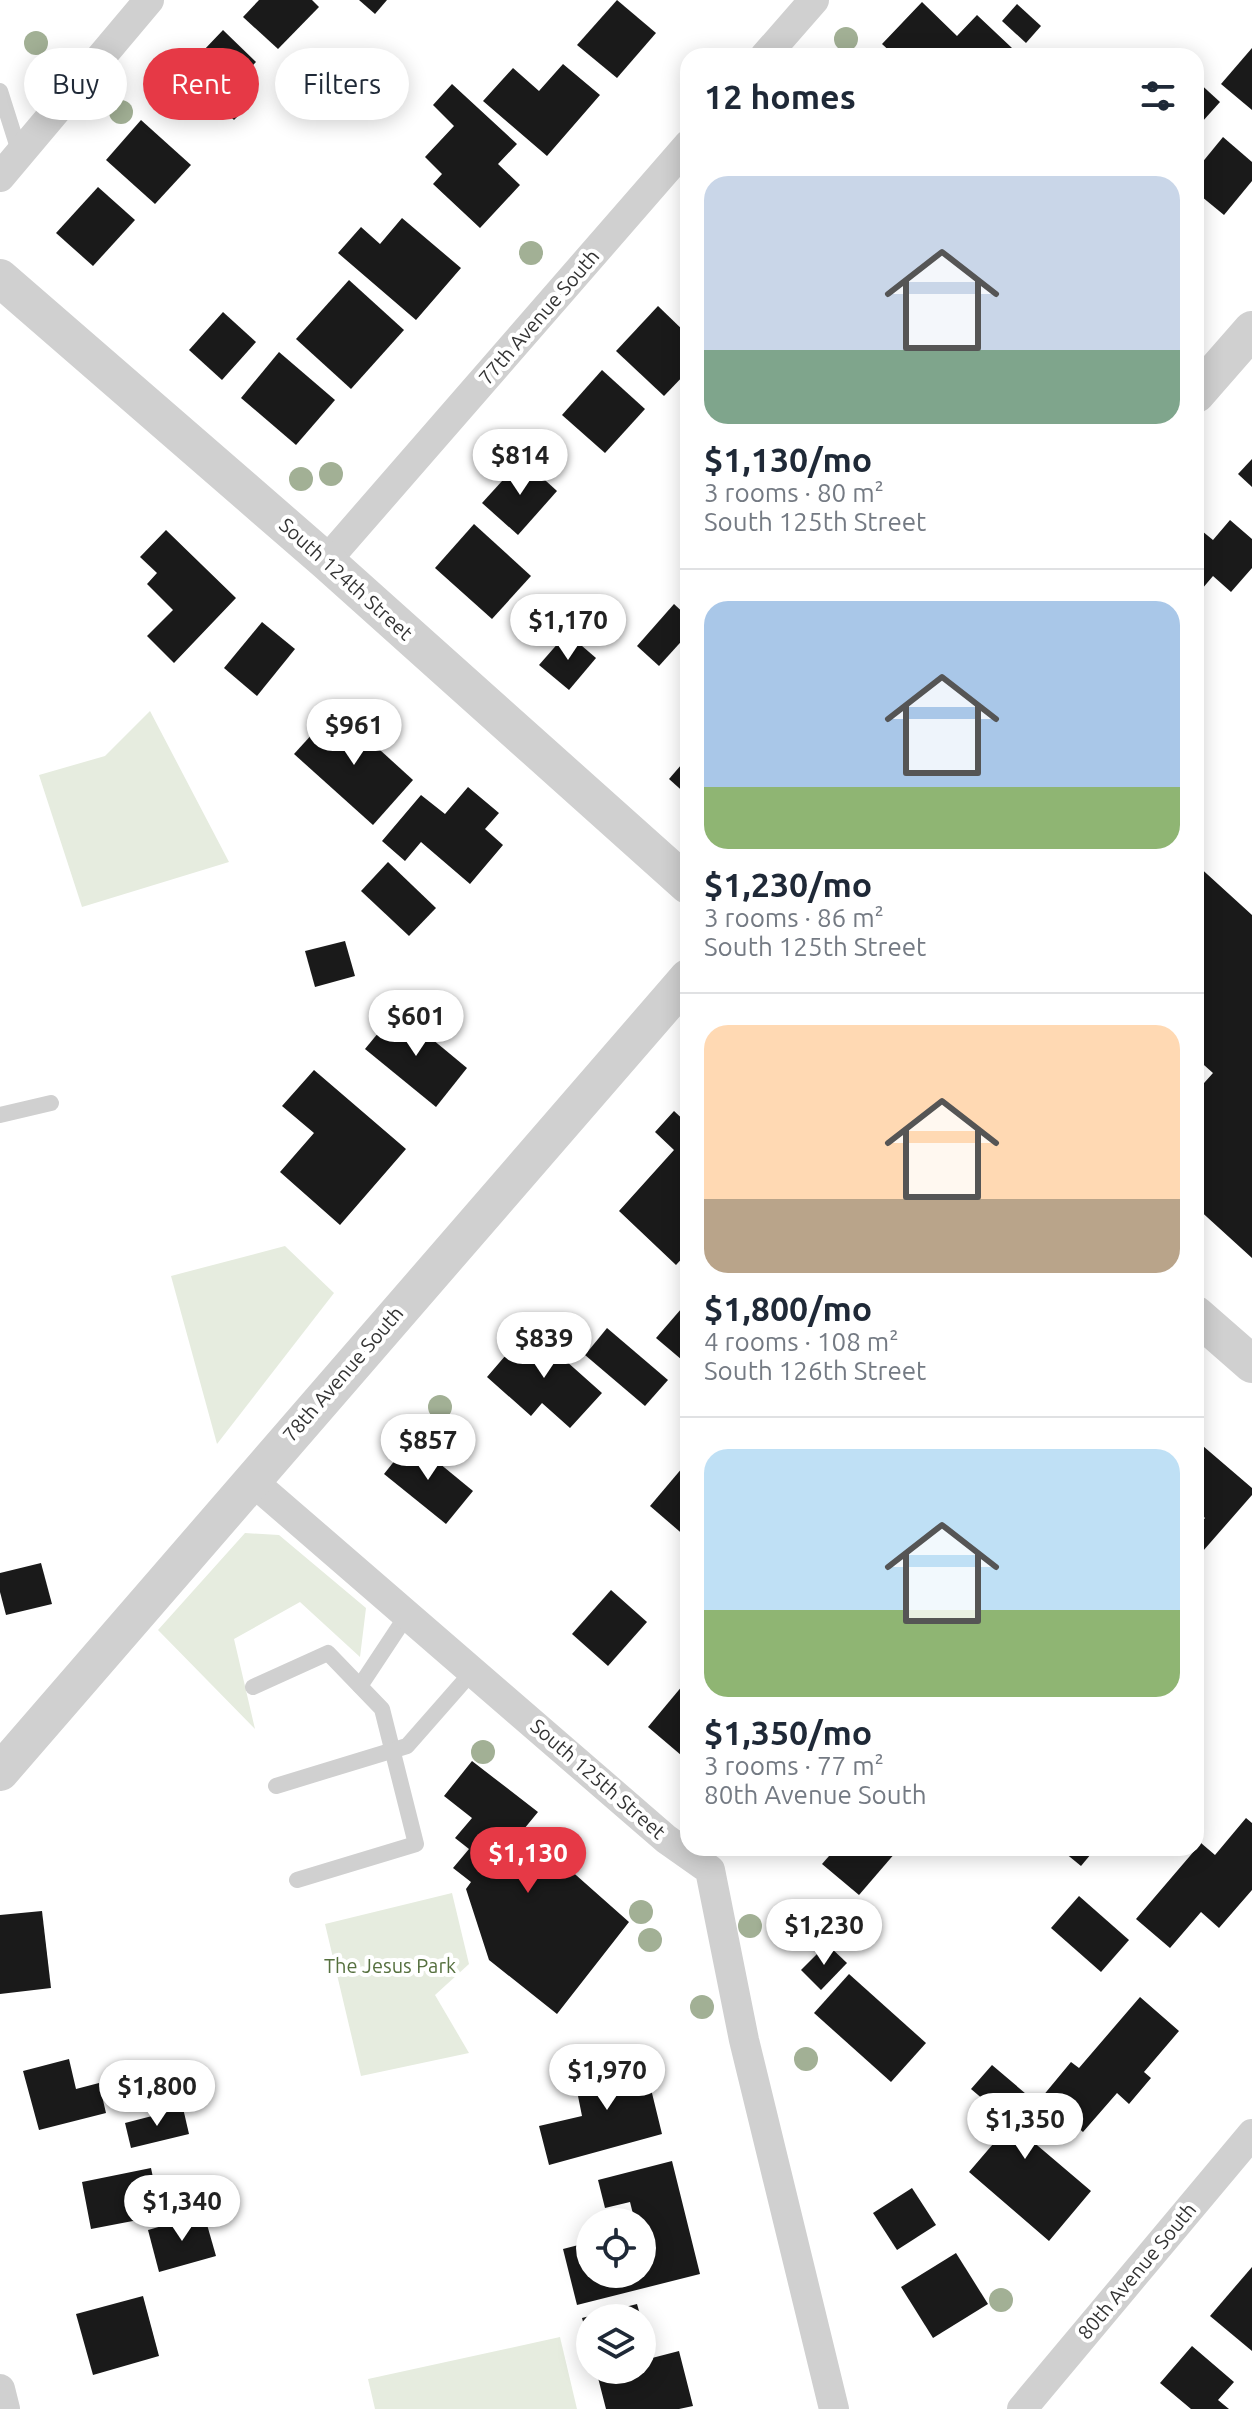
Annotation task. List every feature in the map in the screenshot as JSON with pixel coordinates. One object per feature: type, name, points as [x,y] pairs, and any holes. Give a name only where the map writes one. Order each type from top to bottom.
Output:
[{"type":"street","points":[[0,177],[149,0]]},
{"type":"street","points":[[772,48],[814,0]]},
{"type":"street","name":"77th Avenue South","points":[[326,561],[680,154]]},
{"type":"street","name":"South 124th Street","points":[[0,278],[326,561],[680,878]]},
{"type":"street","points":[[1204,385],[1252,330]]},
{"type":"street","name":"78th Avenue South","points":[[0,1772],[680,987]]},
{"type":"street","points":[[1204,1322],[1252,1364]]},
{"type":"street","name":"South 125th Street","points":[[251,1480],[666,1839],[680,1844]]},
{"type":"street","name":"South 125th Street","points":[[720,1859],[744,2040],[834,2409]]},
{"type":"street","name":"80th Avenue South","points":[[1022,2409],[1252,2134]]},
{"type":"street","points":[[0,2389],[5,2409]]},
{"type":"lane","points":[[0,91],[20,154]]},
{"type":"lane","points":[[0,1115],[51,1103]]},
{"type":"lane","points":[[360,1686],[407,1615]]},
{"type":"lane","points":[[253,1687],[328,1653],[382,1709],[416,1844],[297,1880]]},
{"type":"lane","points":[[276,1786],[407,1746],[472,1672]]},
{"type":"green space","points":[[150,711],[229,862],[82,907],[39,775],[105,756]]},
{"type":"green space","points":[[285,1246],[334,1293],[217,1444],[171,1276]]},
{"type":"green space","points":[[245,1533],[279,1535],[366,1608],[360,1657],[300,1602],[234,1639],[255,1729],[158,1630]]},
{"type":"green space","name":"The Jesus Park","points":[[452,1893],[469,1964],[435,1995],[469,2053],[361,2076],[325,1924]]},
{"type":"green space","points":[[560,2337],[577,2409],[375,2409],[368,2379]]},
{"type":"building","points":[[259,0],[312,0],[319,7],[279,48],[243,17]]},
{"type":"building","points":[[359,0],[387,0],[375,14]]},
{"type":"building","points":[[617,0],[656,33],[617,78],[577,45]]},
{"type":"building","points":[[922,2],[957,36],[977,15],[1012,48],[886,48],[882,44]]},
{"type":"building","points":[[1017,4],[1041,26],[1026,43],[1002,21]]},
{"type":"building","points":[[223,30],[242,48],[206,48]]},
{"type":"building","points":[[1252,48],[1252,110],[1221,84]]},
{"type":"building","points":[[563,64],[600,95],[547,156],[483,101],[513,68],[539,91]]},
{"type":"building","points":[[452,84],[517,144],[498,164],[520,185],[480,228],[433,184],[442,174],[425,157],[454,126],[433,105]]},
{"type":"building","points":[[1204,87],[1220,102],[1204,120]]},
{"type":"building","points":[[141,120],[191,165],[155,204],[106,160]]},
{"type":"building","points":[[1223,137],[1252,162],[1252,181],[1224,215],[1204,199],[1204,160]]},
{"type":"building","points":[[98,187],[135,220],[93,266],[56,233]]},
{"type":"building","points":[[402,218],[461,268],[416,320],[338,253],[361,227],[380,244]]},
{"type":"building","points":[[349,280],[404,330],[351,389],[296,339]]},
{"type":"building","points":[[658,306],[680,327],[680,379],[664,396],[616,351]]},
{"type":"building","points":[[223,312],[256,342],[222,380],[189,350]]},
{"type":"building","points":[[279,352],[335,400],[296,445],[241,398]]},
{"type":"building","points":[[602,370],[645,409],[605,453],[562,415]]},
{"type":"building","points":[[522,459],[557,491],[518,535],[482,503]]},
{"type":"building","points":[[1252,459],[1252,487],[1238,474]]},
{"type":"building","points":[[1230,520],[1252,539],[1252,568],[1231,592],[1213,576],[1204,587],[1204,533],[1213,540]]},
{"type":"building","points":[[474,524],[531,576],[492,619],[435,568]]},
{"type":"building","points":[[166,530],[236,598],[174,663],[147,636],[173,610],[147,584],[157,573],[140,557]]},
{"type":"building","points":[[674,604],[680,610],[680,643],[659,666],[637,646]]},
{"type":"building","points":[[262,622],[295,649],[257,696],[224,668]]},
{"type":"building","points":[[567,633],[596,658],[569,690],[539,665]]},
{"type":"building","points":[[335,709],[413,780],[373,825],[294,754]]},
{"type":"building","points":[[680,766],[680,789],[669,779]]},
{"type":"building","points":[[468,787],[499,813],[485,829],[503,845],[470,884],[421,842],[405,861],[382,841],[421,795],[445,814]]},
{"type":"building","points":[[388,862],[436,908],[409,936],[361,891]]},
{"type":"building","points":[[1204,871],[1252,915],[1252,1258],[1204,1214],[1204,1083],[1213,1073],[1204,1065]]},
{"type":"building","points":[[345,941],[355,976],[315,987],[305,951]]},
{"type":"building","points":[[397,1010],[467,1068],[436,1107],[365,1049]]},
{"type":"building","points":[[314,1070],[406,1149],[340,1225],[280,1172],[314,1133],[282,1106]]},
{"type":"building","points":[[674,1111],[680,1117],[680,1261],[676,1265],[619,1211],[674,1150],[655,1132]]},
{"type":"building","points":[[680,1310],[680,1358],[656,1338]]},
{"type":"building","points":[[529,1328],[602,1393],[570,1428],[542,1403],[531,1416],[487,1377]]},
{"type":"building","points":[[607,1328],[668,1380],[645,1406],[585,1355]]},
{"type":"building","points":[[411,1440],[473,1491],[446,1524],[384,1474]]},
{"type":"building","points":[[1204,1447],[1252,1488],[1252,1495],[1204,1550]]},
{"type":"building","points":[[680,1471],[680,1532],[650,1506]]},
{"type":"building","points":[[41,1563],[52,1604],[6,1615],[0,1592],[0,1573]]},
{"type":"building","points":[[611,1590],[647,1622],[608,1666],[572,1634]]},
{"type":"building","points":[[680,1689],[680,1754],[648,1727]]},
{"type":"building","points":[[472,1761],[538,1812],[524,1829],[629,1922],[557,2014],[489,1960],[466,1889],[471,1882],[453,1868],[469,1849],[455,1838],[472,1818],[444,1796]]},
{"type":"building","points":[[1246,1818],[1252,1823],[1252,1890],[1219,1928],[1201,1912],[1170,1948],[1136,1919],[1190,1856],[1204,1856],[1204,1846],[1215,1855]]},
{"type":"building","points":[[829,1856],[893,1856],[859,1895],[822,1864]]},
{"type":"building","points":[[1069,1856],[1089,1856],[1081,1866]]},
{"type":"building","points":[[1079,1896],[1129,1940],[1101,1972],[1051,1928]]},
{"type":"building","points":[[42,1911],[51,1988],[0,1994],[0,1915]]},
{"type":"building","points":[[827,1944],[847,1963],[821,1990],[801,1970]]},
{"type":"building","points":[[849,1974],[926,2043],[891,2082],[814,2013]]},
{"type":"building","points":[[1140,1997],[1179,2031],[1144,2072],[1151,2078],[1129,2104],[1117,2093],[1083,2132],[1042,2097],[1071,2062],[1079,2068]]},
{"type":"building","points":[[641,2048],[662,2134],[549,2165],[539,2126],[582,2116],[578,2096],[601,2091],[594,2060]]},
{"type":"building","points":[[69,2059],[76,2089],[99,2083],[106,2113],[39,2130],[23,2071]]},
{"type":"building","points":[[992,2065],[1052,2116],[1031,2140],[1091,2191],[1049,2241],[969,2172],[1011,2123],[971,2089]]},
{"type":"building","points":[[183,2108],[189,2134],[131,2148],[125,2123]]},
{"type":"building","points":[[672,2161],[700,2274],[656,2285],[656,2208],[632,2208],[630,2202],[605,2208],[598,2180]]},
{"type":"building","points":[[151,2168],[156,2192],[133,2196],[138,2220],[91,2229],[82,2182]]},
{"type":"building","points":[[912,2188],[936,2225],[897,2250],[873,2213]]},
{"type":"building","points":[[204,2214],[216,2256],[159,2272],[148,2230]]},
{"type":"building","points":[[576,2246],[576,2288],[644,2288],[577,2304],[563,2249]]},
{"type":"building","points":[[956,2253],[988,2304],[933,2338],[901,2287]]},
{"type":"building","points":[[1252,2267],[1252,2351],[1210,2316]]},
{"type":"building","points":[[143,2296],[159,2356],[93,2375],[76,2314]]},
{"type":"building","points":[[1192,2346],[1234,2382],[1218,2400],[1229,2409],[1191,2409],[1160,2383]]},
{"type":"building","points":[[679,2351],[693,2406],[679,2409],[606,2409],[600,2384],[656,2384],[656,2357]]}]
